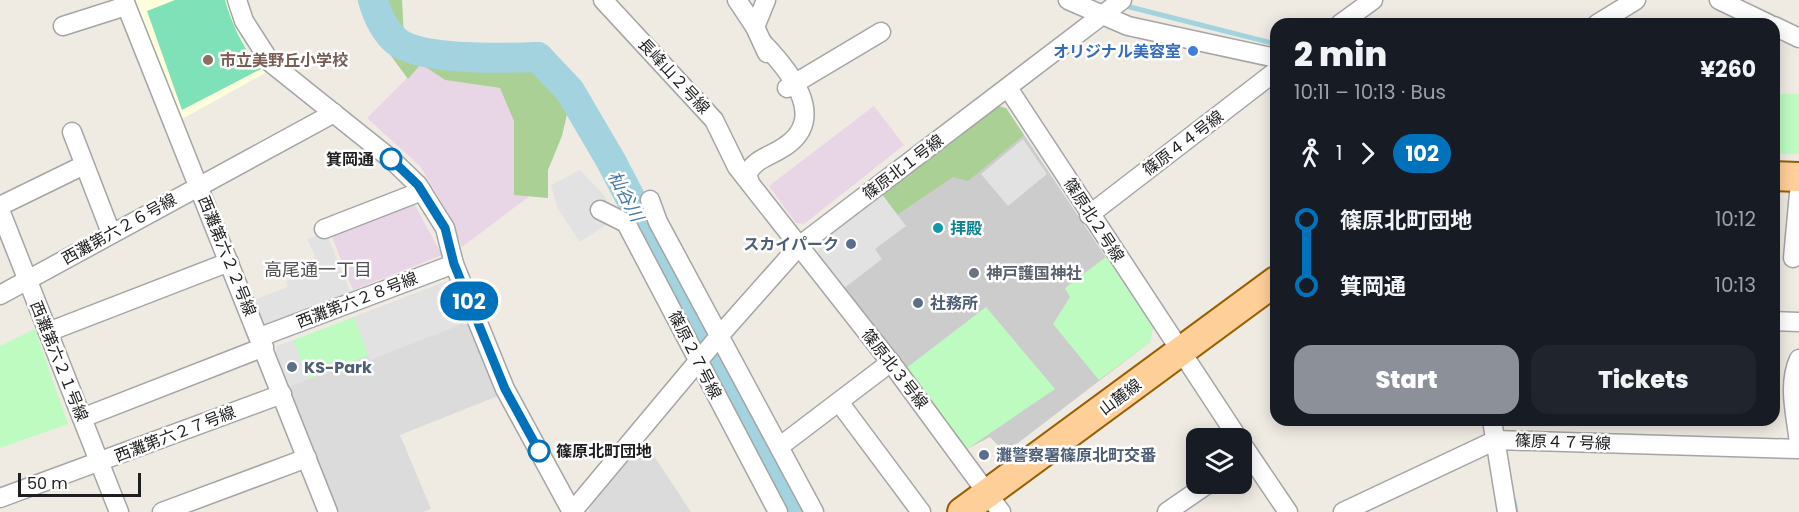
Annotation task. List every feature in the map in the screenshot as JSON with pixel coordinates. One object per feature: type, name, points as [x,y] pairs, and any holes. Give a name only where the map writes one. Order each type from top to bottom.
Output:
[{"type":"main road","points":[[1780,176],[1799,177]]},
{"type":"main road","name":"山麓線","points":[[962,512],[995,502],[1181,352],[1270,285]]},
{"type":"street","points":[[237,0],[244,21],[271,63],[391,159],[422,191],[445,228],[454,264],[505,389],[572,512]]},
{"type":"street","name":"長峰山２号線","points":[[603,0],[714,120],[738,167],[799,246]]},
{"type":"street","points":[[737,0],[791,85],[796,111],[796,135],[783,148],[752,165],[747,174],[750,183]]},
{"type":"street","points":[[759,34],[766,0]]},
{"type":"street","points":[[1068,0],[1111,9],[1128,26],[1270,57]]},
{"type":"street","points":[[1348,18],[1373,0]]},
{"type":"street","points":[[1607,18],[1636,0]]},
{"type":"street","points":[[1719,0],[1756,18]]},
{"type":"street","points":[[63,26],[125,3]]},
{"type":"street","name":"西灘第六２２号線","points":[[125,3],[328,512]]},
{"type":"street","name":"篠原北１号線","points":[[572,512],[799,246],[1111,9]]},
{"type":"street","points":[[1780,29],[1799,38]]},
{"type":"street","points":[[791,85],[881,32]]},
{"type":"street","name":"篠原４４号線","points":[[1089,215],[1270,76]]},
{"type":"street","name":"篠原北２号線","points":[[1008,88],[1089,215],[1231,428]]},
{"type":"street","name":"西灘第六２６号線","points":[[0,295],[198,185],[334,113]]},
{"type":"street","points":[[72,132],[111,233]]},
{"type":"street","points":[[0,208],[84,165]]},
{"type":"street","points":[[324,229],[422,191]]},
{"type":"street","points":[[1793,258],[1799,193]]},
{"type":"street","name":"篠原２７号線","points":[[650,200],[658,222],[814,512]]},
{"type":"street","name":"西灘第六２１号線","points":[[0,208],[119,512]]},
{"type":"street","name":"篠原２７号線","points":[[600,210],[626,223],[701,359],[778,512]]},
{"type":"street","name":"篠原北３号線","points":[[799,246],[891,362],[995,502]]},
{"type":"street","points":[[48,332],[229,262]]},
{"type":"street","name":"西灘第六２８号線","points":[[82,418],[454,264]]},
{"type":"street","points":[[1780,321],[1799,322]]},
{"type":"street","points":[[1799,359],[1792,373],[1799,443]]},
{"type":"street","points":[[779,447],[891,362]]},
{"type":"street","name":"西灘第六２７号線","points":[[0,498],[282,394]]},
{"type":"street","points":[[839,402],[921,512]]},
{"type":"street","points":[[1495,426],[1503,440],[1507,512]]},
{"type":"street","name":"篠原４７号線","points":[[1344,512],[1503,440],[1799,449]]},
{"type":"street","points":[[162,512],[307,458]]},
{"type":"street","points":[[1252,463],[1288,512]]},
{"type":"street","points":[[1167,512],[1193,494]]},
{"type":"shaded area","name":"市立美野丘小学校","points":[[135,0],[228,0],[236,27],[246,48],[267,72],[182,119]]},
{"type":"shaded area","points":[[421,64],[445,80],[500,88],[529,126],[531,195],[462,247],[450,216],[420,166],[367,118]]},
{"type":"shaded area","points":[[874,106],[904,145],[804,224],[796,223],[769,186]]},
{"type":"shaded area","name":"神戸護国神社","points":[[1006,108],[1153,328],[1150,342],[1005,453],[990,437],[967,449],[817,255]]},
{"type":"shaded area","points":[[1023,139],[1047,174],[1008,206],[981,174]]},
{"type":"shaded area","points":[[580,170],[604,195],[615,219],[580,242],[558,209],[551,185]]},
{"type":"shaded area","name":"スカイパーク","points":[[881,193],[906,226],[875,249],[882,259],[843,289],[817,255],[821,239]]},
{"type":"shaded area","points":[[412,200],[442,255],[353,290],[330,232]]},
{"type":"shaded area","points":[[326,232],[352,296],[265,329],[253,300],[288,287],[286,281],[308,272],[315,255],[307,239]]},
{"type":"shaded area","points":[[450,280],[498,396],[400,435],[431,509],[423,512],[339,512],[287,387],[368,355],[354,317]]},
{"type":"shaded area","points":[[443,283],[460,325],[370,360],[354,317]]},
{"type":"shaded area","name":"KS-Park","points":[[293,340],[309,379],[287,387],[275,354],[277,346]]},
{"type":"shaded area","points":[[644,441],[691,512],[589,512],[591,504]]},
{"type":"green space","name":"市立美野丘小学校","points":[[175,0],[225,0],[239,37],[261,69],[182,110],[147,11]]},
{"type":"green space","points":[[358,0],[402,0],[404,36],[411,57],[444,64],[475,48],[520,47],[546,65],[568,110],[562,136],[548,170],[548,198],[514,195],[514,121],[500,88],[445,80],[421,64],[408,79],[364,19]]},
{"type":"green space","points":[[1780,94],[1799,94],[1799,154],[1780,154]]},
{"type":"green space","points":[[995,105],[1006,108],[1024,135],[968,181],[953,177],[897,215],[881,193]]},
{"type":"green space","points":[[1106,257],[1153,328],[1150,342],[1099,380],[1053,324],[1070,297],[1065,288]]},
{"type":"green space","points":[[986,307],[1055,389],[967,449],[905,369]]},
{"type":"green space","points":[[354,317],[369,355],[309,379],[293,340]]},
{"type":"green space","points":[[35,329],[68,424],[0,448],[0,346]]},
{"type":"waterway","name":"杣谷川","points":[[373,0],[387,32],[406,47],[423,52],[463,57],[538,57],[570,91],[611,161],[794,512]]},
{"type":"waterway","points":[[1122,5],[1270,42]]},
{"type":"waterway","points":[[1514,501],[1516,512]]},
{"type":"bus line","name":"102","points":[[391,159],[418,185],[445,228],[454,264],[505,389],[539,451]]},
{"type":"place","name":"オリジナル美容室","points":[[1193,51]]},
{"type":"place","name":"市立美野丘小学校","points":[[208,60]]},
{"type":"place","name":"箕岡通","points":[[391,159]]},
{"type":"place","name":"拝殿","points":[[938,228]]},
{"type":"place","name":"スカイパーク","points":[[851,244]]},
{"type":"place","name":"神戸護国神社","points":[[974,273]]},
{"type":"place","name":"社務所","points":[[918,303]]},
{"type":"place","name":"KS-Park","points":[[292,367]]},
{"type":"place","name":"篠原北町団地","points":[[539,451]]},
{"type":"place","name":"灘警察署篠原北町交番","points":[[984,455]]},
{"type":"district","name":"高尾通一丁目","points":[[318,269]]}]
